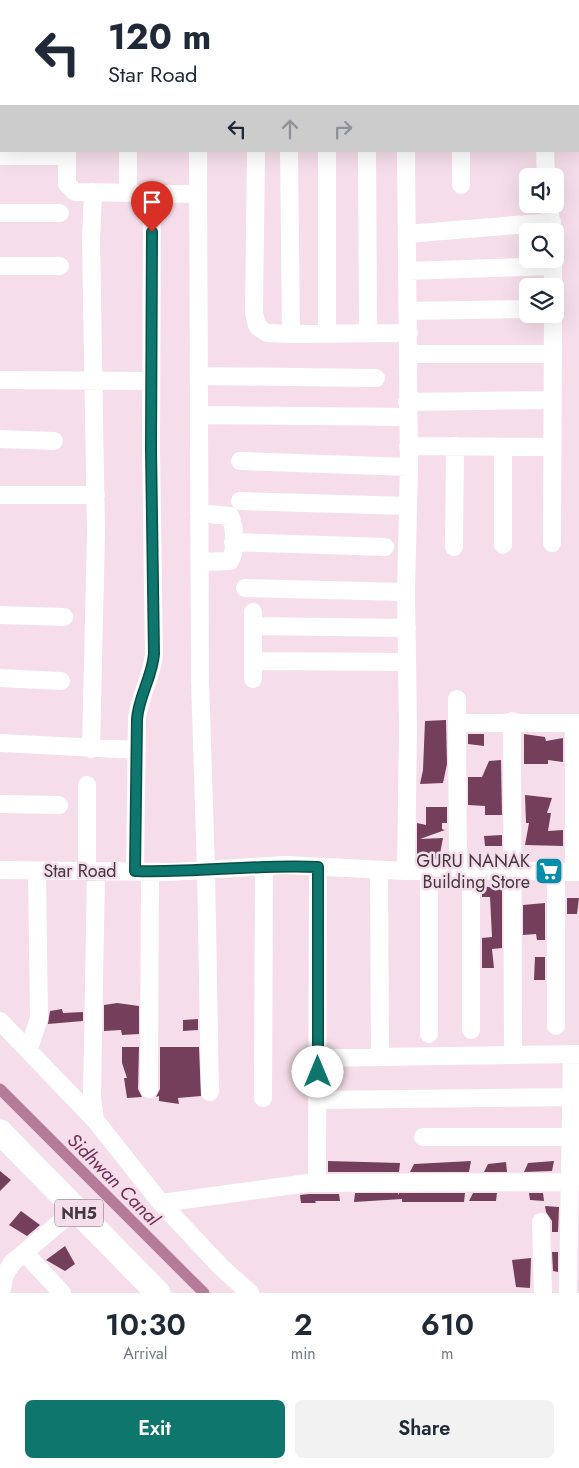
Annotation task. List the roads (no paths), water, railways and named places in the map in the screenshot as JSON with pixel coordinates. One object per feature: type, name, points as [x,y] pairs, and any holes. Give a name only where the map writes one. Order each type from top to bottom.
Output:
[{"type":"highway","name":"NH5","points":[[0,1132],[158,1293]]},
{"type":"highway","name":"NH5","points":[[0,1151],[136,1293]]},
{"type":"street","points":[[128,152],[128,192]]},
{"type":"street","points":[[198,152],[200,680],[210,1092]]},
{"type":"street","points":[[256,152],[254,313],[257,326],[267,333],[409,333]]},
{"type":"street","points":[[289,152],[291,334]]},
{"type":"street","points":[[327,152],[327,334]]},
{"type":"street","points":[[367,152],[368,334]]},
{"type":"street","points":[[406,152],[409,467],[406,592],[406,871]]},
{"type":"street","points":[[461,152],[461,185]]},
{"type":"street","points":[[545,152],[546,168]]},
{"type":"street","points":[[0,156],[67,154],[67,184],[75,192],[198,194]]},
{"type":"street","points":[[91,748],[96,495],[90,240],[93,192]]},
{"type":"street","points":[[149,1090],[137,750],[139,701],[153,670],[154,654],[151,380],[152,192]]},
{"type":"street","points":[[0,212],[60,213]]},
{"type":"street","points":[[407,234],[519,229]]},
{"type":"street","points":[[407,271],[519,264]]},
{"type":"street","points":[[0,266],[60,266]]},
{"type":"street","points":[[408,311],[519,309]]},
{"type":"street","points":[[552,543],[553,323]]},
{"type":"street","points":[[409,354],[553,354]]},
{"type":"street","points":[[199,376],[376,378]]},
{"type":"street","points":[[0,380],[151,380]]},
{"type":"street","points":[[199,415],[407,410],[552,400]]},
{"type":"street","points":[[0,439],[54,441]]},
{"type":"street","points":[[408,446],[552,447]]},
{"type":"street","points":[[454,548],[455,446]]},
{"type":"street","points":[[503,447],[503,545]]},
{"type":"street","points":[[240,461],[409,467]]},
{"type":"street","points":[[0,495],[96,495]]},
{"type":"street","points":[[240,501],[408,506]]},
{"type":"street","points":[[199,513],[230,516],[233,521],[233,542],[230,561],[200,562]]},
{"type":"street","points":[[233,542],[384,548]]},
{"type":"street","points":[[245,588],[406,592]]},
{"type":"street","points":[[0,615],[64,617]]},
{"type":"street","points":[[253,679],[253,619],[406,628]]},
{"type":"street","points":[[253,660],[407,662]]},
{"type":"street","points":[[0,678],[61,681]]},
{"type":"street","points":[[458,699],[457,723],[471,1030]]},
{"type":"street","points":[[457,723],[512,721],[576,723],[576,872]]},
{"type":"street","points":[[512,721],[513,1054]]},
{"type":"street","points":[[0,743],[137,750]]},
{"type":"street","points":[[88,784],[91,871],[92,1098],[95,1120]]},
{"type":"street","points":[[0,804],[59,805]]},
{"type":"street","points":[[263,1098],[264,866]]},
{"type":"street","name":"Star Road","points":[[0,870],[142,871],[206,870],[264,866],[406,871],[576,872]]},
{"type":"street","points":[[317,1183],[318,867]]},
{"type":"street","points":[[380,870],[380,1056]]},
{"type":"street","points":[[29,1049],[39,1018],[37,871]]},
{"type":"street","points":[[428,1034],[430,871]]},
{"type":"street","points":[[556,872],[556,1026]]},
{"type":"street","points":[[0,1021],[29,1049],[95,1120],[161,1203],[221,1267],[250,1293]]},
{"type":"street","points":[[318,1058],[576,1054],[571,1137],[574,1192],[568,1293]]},
{"type":"street","points":[[317,1100],[572,1097]]},
{"type":"street","points":[[423,1138],[571,1137]]},
{"type":"street","points":[[161,1203],[271,1187],[317,1183],[574,1192]]},
{"type":"street","points":[[1,1293],[2,1272],[65,1218]]},
{"type":"street","points":[[541,1222],[542,1293]]},
{"type":"street","points":[[25,1253],[62,1293]]},
{"type":"waterway","name":"Sidhwan Canal","points":[[0,1089],[204,1293]]},
{"type":"place","name":"GURU NANAK Building Store","points":[[549,871]]}]
